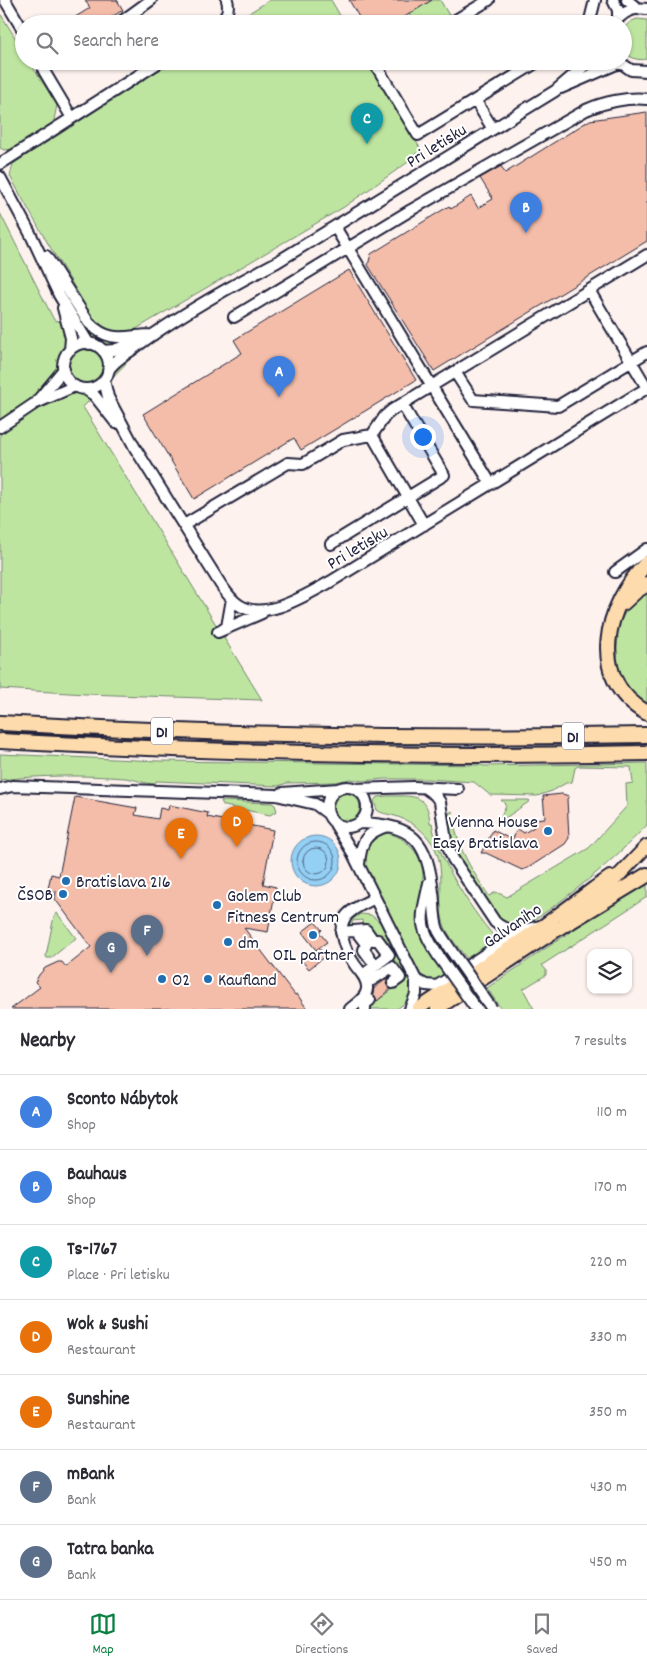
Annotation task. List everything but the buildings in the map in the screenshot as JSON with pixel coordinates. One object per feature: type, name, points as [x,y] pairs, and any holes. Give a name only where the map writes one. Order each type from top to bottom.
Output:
[{"type":"highway","points":[[647,563],[633,578],[621,596],[610,628],[608,650],[612,672],[620,689],[629,701],[647,713]]},
{"type":"highway","points":[[610,628],[625,602],[636,591],[647,584]]},
{"type":"highway","name":"D1","points":[[0,723],[137,731],[305,736],[499,737],[647,735]]},
{"type":"highway","name":"D1","points":[[0,741],[136,749],[324,753],[647,753]]},
{"type":"highway","points":[[566,924],[647,875]]},
{"type":"main road","name":"Galvaniho","points":[[438,1009],[566,924],[601,894],[647,846]]},
{"type":"main road","name":"Galvaniho","points":[[418,1009],[544,926],[594,888],[625,868]]},
{"type":"street","points":[[5,0],[15,17]]},
{"type":"street","points":[[130,15],[151,0]]},
{"type":"street","points":[[226,15],[228,0]]},
{"type":"street","points":[[464,15],[489,0]]},
{"type":"street","points":[[591,15],[595,0]]},
{"type":"street","points":[[614,0],[615,15]]},
{"type":"street","points":[[627,0],[642,9]]},
{"type":"street","points":[[623,15],[627,11],[642,9]]},
{"type":"street","points":[[44,70],[72,118]]},
{"type":"street","points":[[0,164],[147,70]]},
{"type":"street","points":[[385,70],[418,135],[524,70]]},
{"type":"street","name":"Pri letisku","points":[[34,404],[80,387],[93,388],[106,376],[116,361],[153,335],[335,227],[493,129],[555,90],[579,70]]},
{"type":"street","name":"Pri letisku","points":[[555,90],[584,80],[603,70]]},
{"type":"street","points":[[632,70],[647,71]]},
{"type":"street","points":[[234,317],[412,210],[592,107],[634,99],[647,99]]},
{"type":"street","points":[[476,100],[493,129]]},
{"type":"street","name":"Pri letisku","points":[[0,177],[31,235],[59,295],[89,344]]},
{"type":"street","points":[[335,227],[491,484]]},
{"type":"street","name":"Pri letisku","points":[[31,235],[95,330],[110,337],[153,335]]},
{"type":"street","points":[[184,525],[288,463],[303,464],[343,440],[372,435],[385,416],[402,404],[647,255]]},
{"type":"street","points":[[589,290],[647,388]]},
{"type":"street","name":"Pri letisku","points":[[59,295],[70,333],[70,350],[64,360],[67,379],[94,395],[135,448]]},
{"type":"street","name":"Pri letisku","points":[[153,335],[120,349],[103,350],[108,358],[106,376],[108,398],[135,448],[232,599],[243,608],[255,612],[277,607],[330,582],[647,388]]},
{"type":"street","points":[[70,350],[77,345],[89,344],[103,350]]},
{"type":"street","points":[[455,372],[473,400],[558,406],[647,352]]},
{"type":"street","name":"Pri letisku","points":[[34,404],[64,369]]},
{"type":"street","points":[[0,427],[34,404]]},
{"type":"street","points":[[331,544],[444,475],[402,404]]},
{"type":"street","points":[[372,435],[424,525]]},
{"type":"street","points":[[615,572],[647,549]]},
{"type":"street","points":[[232,599],[227,627],[218,632],[277,607]]},
{"type":"street","points":[[0,783],[67,781],[127,784],[141,789]]},
{"type":"street","points":[[0,789],[12,786],[278,795],[315,804],[327,813],[351,850],[416,980],[416,994],[410,1009]]},
{"type":"street","points":[[278,795],[306,790],[346,787],[355,789],[425,788],[458,790],[448,797],[442,812]]},
{"type":"street","points":[[425,788],[438,800],[449,851],[490,917],[504,930],[521,930],[544,926]]},
{"type":"street","points":[[327,813],[327,800],[338,789]]},
{"type":"street","points":[[355,789],[360,792],[372,814],[389,826]]},
{"type":"street","points":[[351,850],[352,832],[365,816],[366,805],[373,789]]},
{"type":"street","points":[[335,824],[346,828],[358,824],[389,826],[401,829],[414,838],[423,848],[429,862],[435,919],[438,930],[492,1009]]},
{"type":"street","points":[[358,865],[363,840],[378,829],[389,826]]},
{"type":"street","points":[[430,877],[422,922],[426,937],[476,1009]]},
{"type":"street","points":[[350,1009],[362,1000],[367,992],[365,978],[348,955],[341,932],[346,916],[375,898]]},
{"type":"street","points":[[341,932],[366,930],[373,940],[378,940],[389,955],[376,965],[365,978]]},
{"type":"street","points":[[416,980],[437,986],[521,930]]},
{"type":"street","points":[[356,931],[366,944],[364,950],[376,965]]},
{"type":"street","points":[[365,978],[372,980],[392,966],[400,978],[393,983]]},
{"type":"green space","points":[[270,0],[331,0],[340,15],[246,15]]},
{"type":"green space","points":[[432,0],[440,0],[449,15],[410,15]]},
{"type":"green space","points":[[0,13],[15,37],[15,70],[35,70],[57,105],[54,120],[50,126],[13,149],[4,150],[0,148]]},
{"type":"green space","points":[[637,19],[647,20],[647,59],[640,60],[632,57],[632,21]]},
{"type":"green space","points":[[159,70],[373,70],[423,153],[419,155],[417,153],[411,157],[411,160],[344,207],[136,329],[123,332],[107,330],[98,323],[86,307],[10,176],[13,164]]},
{"type":"green space","points":[[0,213],[54,320],[112,334],[152,337],[83,407],[262,700],[0,689]]},
{"type":"green space","points":[[647,591],[647,703],[631,690],[622,675],[617,657],[618,637],[615,636],[626,611]]},
{"type":"green space","points":[[0,754],[159,761],[484,766],[647,763],[647,825],[588,879],[524,927],[502,924],[453,853],[446,823],[449,822],[449,813],[452,811],[457,836],[465,856],[489,896],[496,892],[507,897],[589,848],[627,806],[626,784],[633,783],[631,767],[578,766],[575,768],[572,782],[537,796],[490,795],[474,782],[427,779],[363,781],[350,779],[335,782],[287,783],[278,786],[156,781],[155,784],[125,778],[78,776],[47,776],[0,780]]},
{"type":"green space","points":[[346,793],[356,797],[360,807],[356,817],[346,821],[336,817],[332,807],[336,797]]},
{"type":"green space","points":[[377,797],[418,798],[426,806],[435,837],[449,870],[479,918],[499,942],[470,963],[451,937],[443,921],[439,859],[435,849],[426,835],[414,825],[377,810],[374,801]]},
{"type":"green space","points":[[501,800],[530,801],[501,821],[503,825],[500,825],[495,822],[498,822],[506,805]]},
{"type":"green space","points":[[221,801],[272,803],[277,811],[270,815],[225,806]]},
{"type":"green space","points":[[379,834],[395,835],[406,842],[417,855],[422,865],[423,876],[418,909],[419,932],[427,950],[448,977],[433,980],[427,979],[420,974],[364,862],[365,845]]},
{"type":"green space","points":[[647,880],[647,897],[542,965],[546,970],[546,975],[523,989],[534,1009],[501,1009],[487,988]]},
{"type":"green space","points":[[57,913],[76,938],[51,958],[47,958],[54,916]]},
{"type":"green space","points":[[360,914],[371,915],[381,923],[411,983],[411,995],[397,1009],[367,1009],[368,1006],[404,981],[395,965],[370,976],[393,953],[381,935],[379,937],[363,927],[362,920],[352,921],[353,928],[349,927],[348,925],[352,920]]},
{"type":"water","points":[[316,836],[325,838],[336,847],[341,861],[339,870],[330,881],[316,886],[307,884],[296,875],[291,861],[293,852],[302,841]]},
{"type":"place","name":"Ts-1767","points":[[367,144]]},
{"type":"place","name":"Bauhaus","points":[[526,233]]},
{"type":"place","name":"Sconto Nábytok","points":[[279,397]]},
{"type":"place","name":"Vienna House Easy Bratislava","points":[[548,831]]},
{"type":"place","name":"Wok & Sushi","points":[[237,847]]},
{"type":"place","name":"Sunshine","points":[[181,859]]},
{"type":"place","name":"Bratislava 216","points":[[66,881]]},
{"type":"place","name":"ČSOB","points":[[63,894]]},
{"type":"place","name":"Golem Club Fitness Centrum","points":[[217,905]]},
{"type":"place","name":"OIL partner","points":[[313,935]]},
{"type":"place","name":"dm","points":[[228,942]]},
{"type":"place","name":"mBank","points":[[147,956]]},
{"type":"place","name":"Tatra banka","points":[[111,973]]},
{"type":"place","name":"O2","points":[[162,979]]},
{"type":"place","name":"Kaufland","points":[[208,979]]}]
